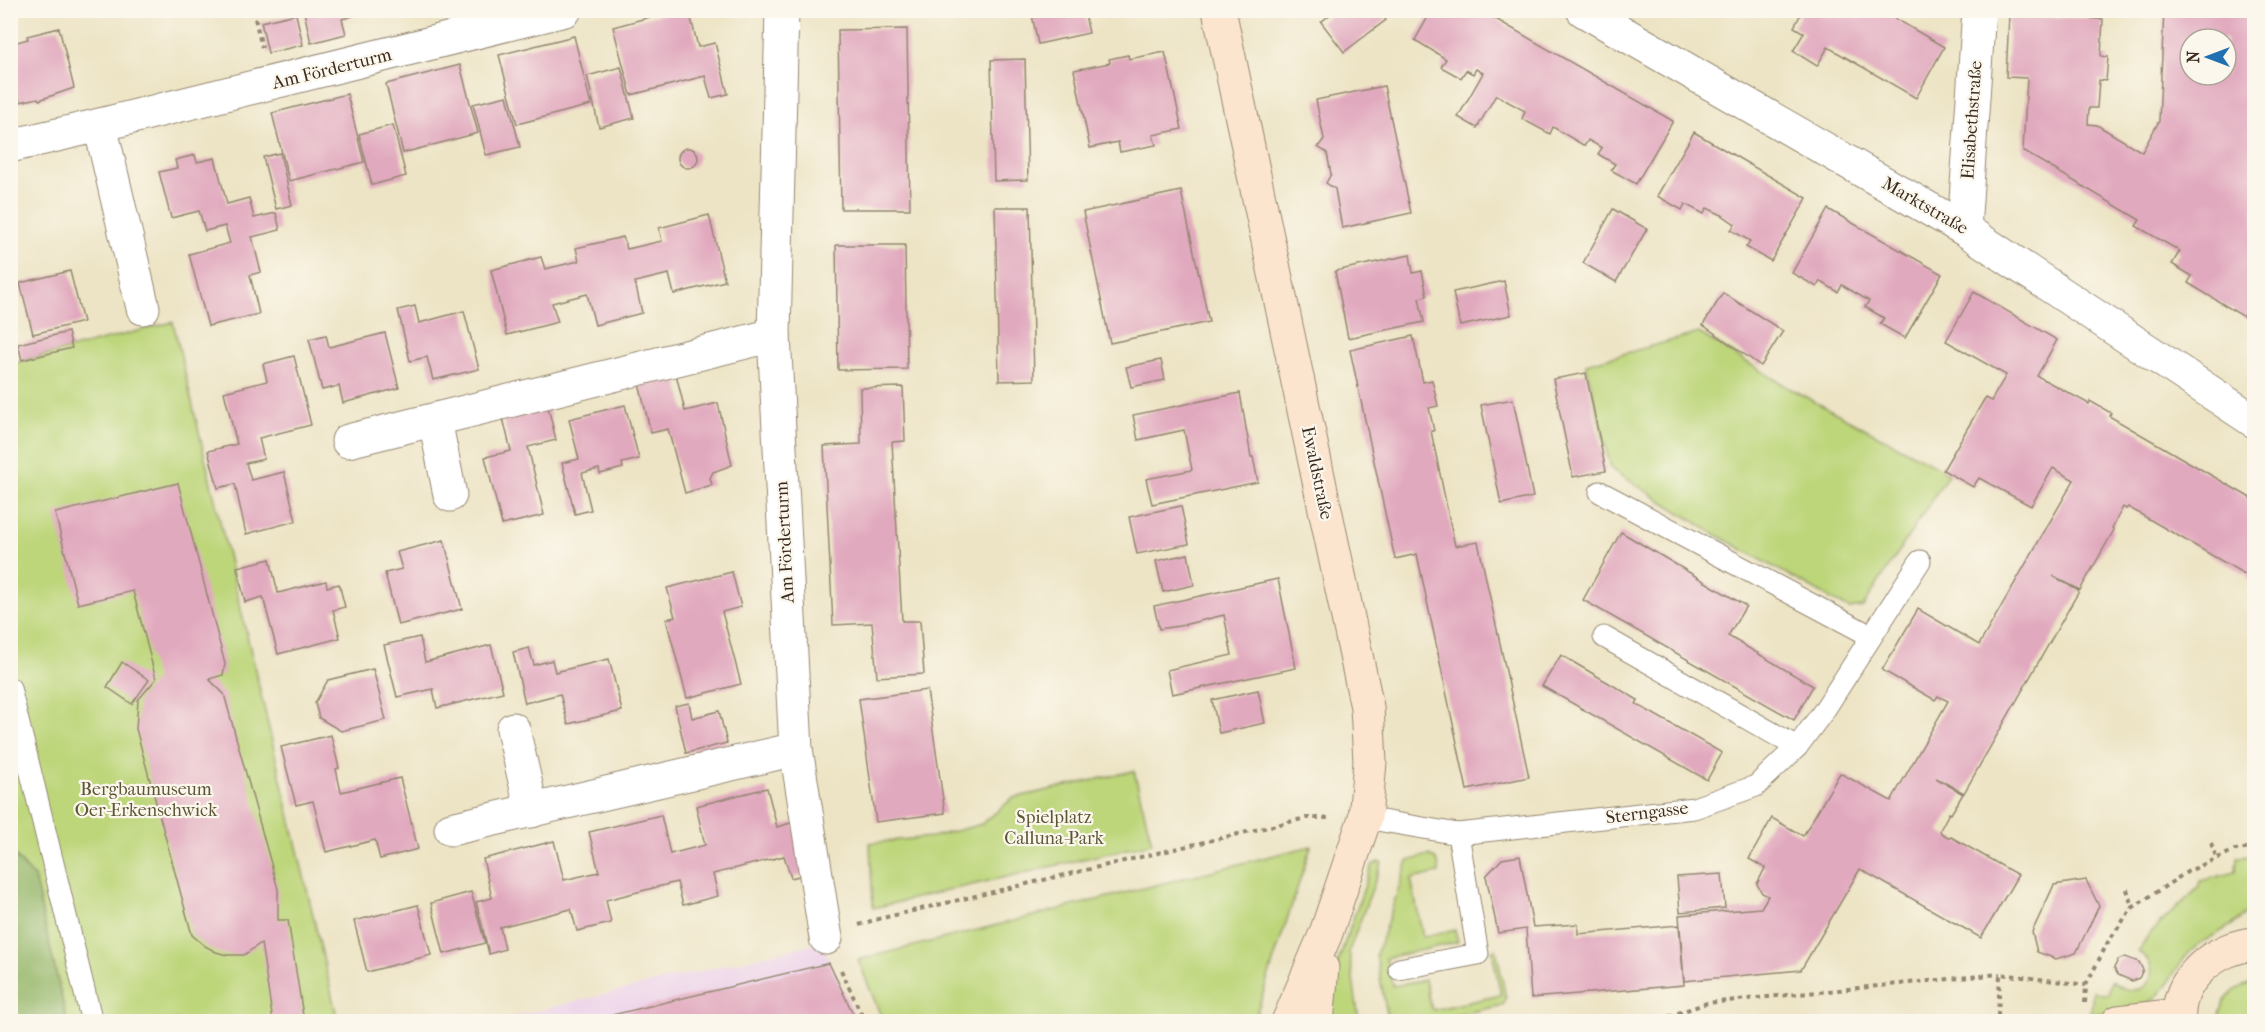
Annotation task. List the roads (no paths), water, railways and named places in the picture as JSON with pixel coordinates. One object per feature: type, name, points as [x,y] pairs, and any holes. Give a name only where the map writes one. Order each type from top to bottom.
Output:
[{"type":"street","name":"Am Förderturm","points":[[10,146],[565,10]]},
{"type":"street","name":"Am Förderturm","points":[[782,10],[774,335],[796,749],[826,938]]},
{"type":"street","name":"Ewaldstraße","points":[[1219,10],[1366,707],[1370,762],[1365,818],[1326,933],[1288,1022]]},
{"type":"street","name":"Marktstraße","points":[[1583,10],[1964,229],[2254,421]]},
{"type":"street","name":"Elisabethstraße","points":[[1964,229],[1979,10]]},
{"type":"street","points":[[100,125],[143,308]]},
{"type":"street","points":[[348,441],[774,335]]},
{"type":"street","points":[[435,420],[450,495]]},
{"type":"street","points":[[513,729],[532,811]]},
{"type":"street","points":[[452,829],[796,749]]},
{"type":"street","name":"Ewaldstraße","points":[[1317,1022],[1326,933]]},
{"type":"street","points":[[2118,1022],[2178,1018],[2185,987],[2200,968],[2218,953],[2250,939]]},
{"type":"lane","points":[[1600,492],[1871,636]]},
{"type":"lane","name":"Sterngasse","points":[[1365,818],[1458,834],[1694,808],[1756,786],[1797,747],[1823,712],[1920,561]]},
{"type":"lane","points":[[1604,637],[1797,747]]},
{"type":"lane","points":[[10,688],[92,1022]]},
{"type":"lane","points":[[1399,969],[1478,954],[1458,834]]},
{"type":"park label","name":"Bergbaumuseum Oer-Erkenschwick","points":[[146,799]]},
{"type":"park label","name":"Spielplatz Calluna-Park","points":[[1054,827]]}]
